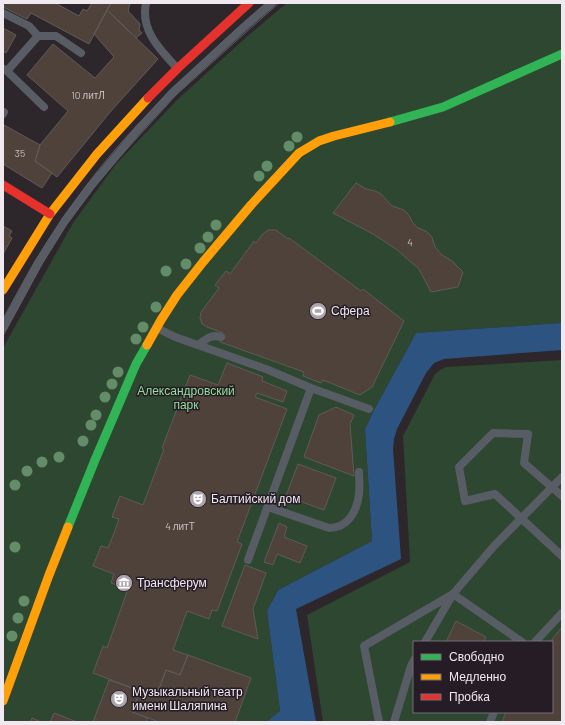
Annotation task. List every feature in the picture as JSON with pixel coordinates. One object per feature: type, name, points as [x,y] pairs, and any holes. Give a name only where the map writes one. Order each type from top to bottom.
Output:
[{"type":"street","points":[[5,284],[50,214],[97,154],[139,107],[178,68],[249,3]]},
{"type":"street","points":[[3,701],[49,575],[95,460],[136,364],[156,328],[177,296],[203,262],[272,182],[300,153],[319,141],[443,107],[562,54]]},
{"type":"street","points":[[3,185],[50,214]]},
{"type":"lane","points":[[146,3],[145,9],[147,26],[155,43],[178,68]]},
{"type":"lane","points":[[3,328],[39,262],[64,222],[90,187],[137,131],[173,92],[272,3]]},
{"type":"lane","points":[[3,13],[29,26],[38,36]]},
{"type":"lane","points":[[44,107],[5,69],[38,36],[56,36],[81,53]]},
{"type":"lane","points":[[156,328],[175,337],[266,369],[311,388],[369,409]]},
{"type":"lane","points":[[198,345],[209,337],[221,337]]},
{"type":"lane","points":[[248,560],[311,388]]},
{"type":"lane","points":[[562,496],[524,463],[528,434],[493,433],[460,467],[465,501],[495,494],[562,556]]},
{"type":"lane","points":[[268,507],[329,528],[336,528],[343,525],[350,519],[355,510],[359,495],[359,472]]},
{"type":"lane","points":[[426,641],[453,594],[494,546],[562,477]]},
{"type":"lane","points":[[453,594],[521,641]]},
{"type":"lane","points":[[379,722],[364,646],[453,594]]},
{"type":"lane","points":[[536,641],[562,613]]},
{"type":"lane","points":[[394,722],[413,662]]},
{"type":"green space","name":"Александровский парк","points":[[287,3],[562,3],[562,323],[416,333],[365,429],[372,541],[278,590],[267,611],[280,711],[266,722],[3,722],[3,348],[73,223],[116,164],[179,98]]},
{"type":"green space","points":[[562,360],[562,627],[551,641],[484,641],[486,637],[456,621],[446,641],[413,641],[413,713],[506,713],[502,722],[323,722],[307,615],[410,562],[403,436],[435,374],[446,367]]},
{"type":"water","points":[[562,322],[562,350],[444,359],[434,363],[426,373],[397,429],[394,439],[393,449],[401,559],[296,609],[316,722],[266,722],[280,711],[267,611],[278,590],[372,541],[365,429],[416,333]]},
{"type":"building","points":[[4,3],[55,3],[79,16],[83,9],[87,11],[92,3],[111,3],[89,44],[31,13],[27,19],[3,7]]},
{"type":"building","points":[[111,3],[130,3],[128,11],[140,24],[139,30],[142,33],[136,38],[107,10]]},
{"type":"building","points":[[107,10],[158,59],[111,111],[57,177],[35,161],[40,145],[68,111],[27,75],[53,44],[95,78],[114,57],[94,34]]},
{"type":"building","points":[[3,28],[16,35],[6,53],[3,51]]},
{"type":"building","points":[[4,125],[40,145],[35,161],[52,173],[42,188],[3,164]]},
{"type":"building","points":[[356,183],[366,189],[381,194],[392,206],[404,210],[418,228],[426,231],[432,237],[435,247],[442,255],[452,261],[463,272],[458,287],[431,292],[419,269],[396,249],[373,234],[333,213]]},
{"type":"building","points":[[3,226],[12,231],[9,236],[12,238],[3,254]]},
{"type":"building","points":[[268,230],[276,230],[288,239],[289,238],[361,291],[363,289],[404,321],[372,387],[360,395],[323,380],[321,383],[303,376],[304,372],[220,342],[223,333],[202,324],[200,318],[201,312],[219,288],[215,285],[226,271],[230,274],[254,241],[256,243]]},
{"type":"building","points":[[227,363],[263,377],[262,381],[287,391],[283,402],[257,393],[255,397],[287,409],[237,542],[242,544],[217,611],[212,610],[209,619],[187,611],[173,650],[188,655],[180,675],[166,670],[156,697],[93,673],[103,646],[107,648],[128,589],[111,583],[114,574],[93,566],[101,546],[108,548],[114,533],[119,519],[112,517],[120,496],[143,505],[164,449],[162,448],[190,375],[218,385]]},
{"type":"building","points":[[336,407],[354,415],[350,424],[354,476],[304,457],[319,415]]},
{"type":"building","points":[[298,464],[336,478],[324,510],[286,496]]},
{"type":"building","points":[[279,523],[287,527],[284,537],[307,546],[300,563],[277,554],[273,565],[264,562]]},
{"type":"building","points":[[245,565],[266,573],[253,609],[258,639],[222,626]]},
{"type":"building","points":[[456,621],[486,637],[484,641],[446,641]]},
{"type":"building","points":[[562,627],[562,722],[502,722],[506,713],[553,713],[553,641],[551,641]]},
{"type":"building","points":[[188,655],[251,678],[235,722],[159,722],[132,712],[140,691],[156,697],[166,670],[180,675]]},
{"type":"building","name":"Музыкальный театр имени Шаляпина","points":[[109,680],[140,691],[132,712],[148,718],[146,722],[93,722]]},
{"type":"building","points":[[54,713],[77,722],[50,722]]},
{"type":"building","points":[[32,718],[41,722],[30,722]]},
{"type":"tram line","points":[[3,319],[53,232],[86,186],[112,154],[167,94],[266,3]]},
{"type":"tram line","points":[[3,336],[42,264],[67,224],[117,160],[176,95],[279,3]]},
{"type":"traffic: fast","points":[[390,122],[443,107],[562,54]]},
{"type":"traffic: fast","points":[[68,527],[136,364],[147,345]]},
{"type":"traffic: slow","points":[[3,290],[50,214],[97,154],[148,98]]},
{"type":"traffic: slow","points":[[147,345],[177,295],[203,262],[251,205],[299,153],[319,141],[390,122]]},
{"type":"traffic: slow","points":[[3,701],[68,527]]},
{"type":"traffic: jam","points":[[148,98],[178,68],[249,3]]},
{"type":"traffic: jam","points":[[3,185],[50,214]]},
{"type":"place","name":"Сфера","points":[[318,311]]},
{"type":"place","name":"Балтийский дом","points":[[198,499]]},
{"type":"place","name":"Трансферум","points":[[124,583]]},
{"type":"place","name":"Музыкальный театр имени Шаляпина","points":[[119,699]]}]
